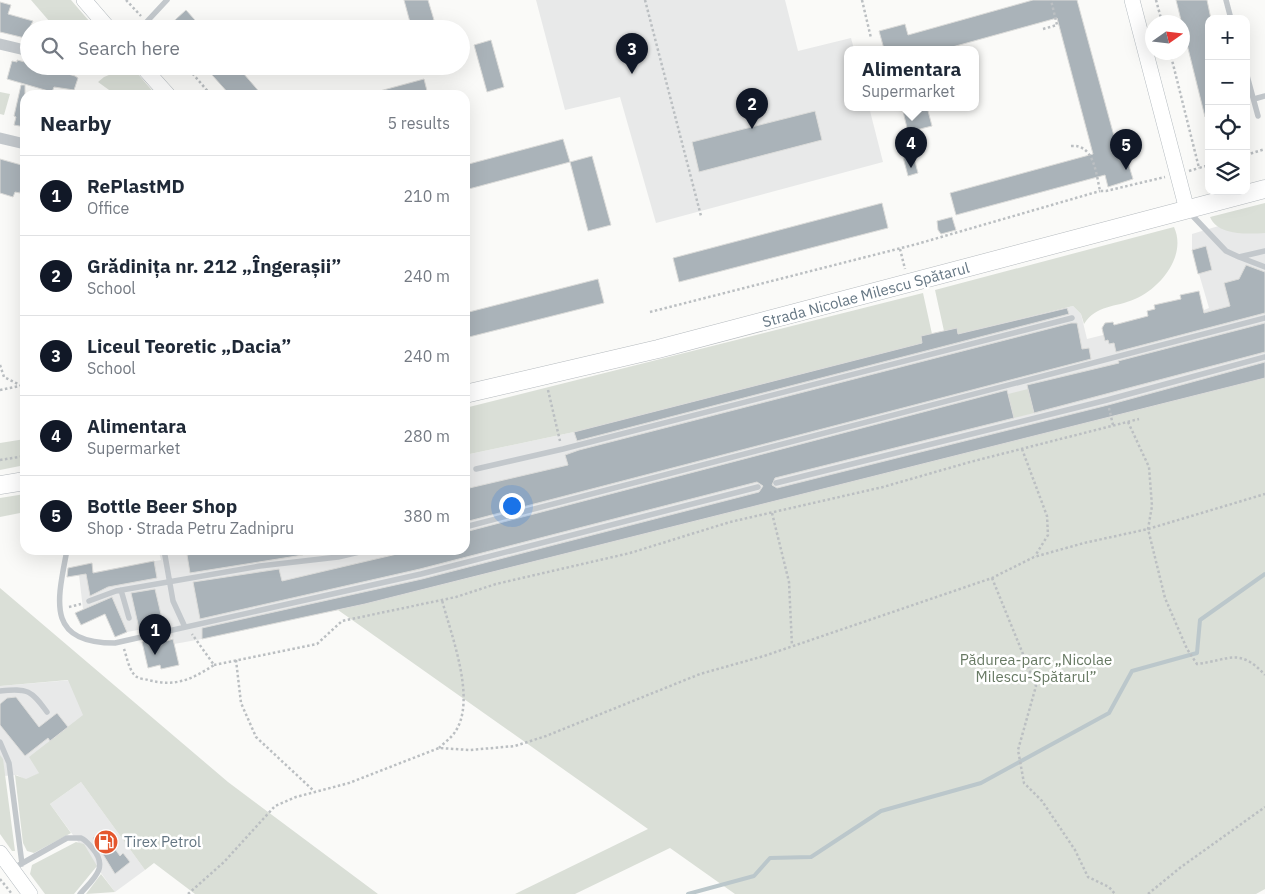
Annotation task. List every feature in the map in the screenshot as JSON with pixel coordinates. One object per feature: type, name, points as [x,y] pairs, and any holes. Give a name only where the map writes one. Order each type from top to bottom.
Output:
[{"type":"main road","name":"Strada Nicolae Milescu Spătarul","points":[[470,393],[658,349],[1265,189]]},
{"type":"main road","points":[[0,485],[20,482]]},
{"type":"street","points":[[84,0],[101,20]]},
{"type":"street","points":[[1132,0],[1186,210]]},
{"type":"street","points":[[0,44],[20,49]]},
{"type":"street","points":[[150,75],[164,90]]},
{"type":"street","points":[[0,138],[20,143]]},
{"type":"street","points":[[0,853],[17,866],[30,894]]},
{"type":"lane","points":[[148,20],[167,0]]},
{"type":"lane","points":[[1226,0],[1230,15]]},
{"type":"lane","points":[[1250,86],[1258,116]]},
{"type":"lane","points":[[1254,99],[1265,96]]},
{"type":"lane","points":[[1186,210],[1226,251],[1265,267]]},
{"type":"lane","points":[[1239,257],[1265,251]]},
{"type":"lane","points":[[476,469],[563,449],[1072,318]]},
{"type":"lane","points":[[470,525],[1265,318]]},
{"type":"lane","points":[[776,483],[1107,400],[1265,357]]},
{"type":"lane","points":[[66,555],[60,607],[67,629],[79,638],[102,643],[121,642],[184,626],[421,574],[758,487]]},
{"type":"lane","points":[[165,555],[177,613],[184,626]]},
{"type":"lane","points":[[89,601],[105,593],[121,590],[260,566],[347,555]]},
{"type":"lane","points":[[121,590],[129,618]]},
{"type":"lane","points":[[0,691],[26,690],[35,696],[47,712]]},
{"type":"lane","points":[[0,742],[8,757],[17,866],[67,838],[84,839],[98,855],[101,864],[98,872],[80,894]]},
{"type":"path","points":[[126,0],[144,20]]},
{"type":"path","points":[[645,0],[701,216]]},
{"type":"path","points":[[862,0],[871,38]]},
{"type":"path","points":[[1043,29],[1057,25],[1051,0]]},
{"type":"path","points":[[1156,0],[1160,15]]},
{"type":"path","points":[[1172,60],[1200,168],[1205,166]]},
{"type":"path","points":[[194,75],[207,90]]},
{"type":"path","points":[[1071,146],[1079,146],[1086,150],[1093,161],[1100,191]]},
{"type":"path","points":[[1250,153],[1265,149]]},
{"type":"path","points":[[650,312],[900,249],[1100,191],[1106,192],[1176,174]]},
{"type":"path","points":[[900,249],[909,284]]},
{"type":"path","points":[[0,366],[4,377],[20,383]]},
{"type":"path","points":[[0,390],[20,386]]},
{"type":"path","points":[[549,390],[563,449]]},
{"type":"path","points":[[1107,400],[1114,425]]},
{"type":"path","points":[[121,642],[132,670],[137,677],[164,684],[194,678],[214,665],[317,644],[342,620],[442,600],[496,584],[630,553],[730,522],[883,487],[1139,419]]},
{"type":"path","points":[[1128,422],[1149,467],[1152,506],[1148,529],[1165,598],[1187,649],[1196,662],[1208,662],[1238,656],[1252,662],[1265,675]]},
{"type":"path","points":[[1022,449],[1047,516],[1048,535],[1034,557]]},
{"type":"path","points":[[0,460],[20,457]]},
{"type":"path","points":[[439,748],[470,750],[515,746],[546,736],[700,674],[792,646],[992,578],[1034,557],[1084,543],[1148,529],[1265,494]]},
{"type":"path","points":[[772,513],[790,582],[792,646]]},
{"type":"path","points":[[992,578],[1036,686],[1018,753],[1024,783],[1042,801],[1076,850],[1088,878],[1108,887],[1115,894]]},
{"type":"path","points":[[188,894],[224,862],[274,806],[349,783],[439,748],[456,731],[463,710],[462,680],[442,600]]},
{"type":"path","points":[[60,607],[77,606],[89,601]]},
{"type":"path","points":[[184,626],[214,665]]},
{"type":"path","points":[[236,660],[240,703],[256,737],[315,792]]},
{"type":"path","points":[[1148,894],[1181,867],[1265,807]]},
{"type":"path","points":[[0,879],[12,894]]},
{"type":"shaded area","points":[[536,0],[785,0],[798,51],[851,38],[853,46],[844,46],[844,111],[870,111],[883,162],[656,223],[620,97],[565,110]]},
{"type":"shaded area","points":[[1265,212],[1265,377],[365,604],[202,639],[174,644],[169,624],[127,632],[115,637],[100,602],[83,609],[79,575],[161,560],[160,555],[470,555],[470,454],[574,432],[922,343],[957,328],[958,334],[1073,306],[1081,314],[1087,339],[1103,335],[1102,328],[1105,323],[1113,322],[1114,325],[1139,318],[1142,326],[1204,310],[1209,308],[1192,250],[1192,234]]},
{"type":"shaded area","points":[[72,680],[88,717],[61,762],[26,780],[17,775],[3,776],[0,760],[0,686]]},
{"type":"shaded area","points":[[81,782],[145,870],[115,892],[50,804]]},
{"type":"green space","points":[[31,0],[71,0],[88,20],[48,20]]},
{"type":"green space","points":[[109,75],[139,75],[152,90],[109,90],[98,82]]},
{"type":"green space","points":[[0,92],[10,94],[4,115],[0,114]]},
{"type":"green space","points":[[1265,203],[1265,233],[1226,231],[1214,223],[1210,217]]},
{"type":"green space","points":[[1174,227],[1177,249],[1169,269],[1162,279],[1145,294],[1128,302],[1107,307],[1095,313],[1084,324],[1081,314],[1073,306],[958,334],[957,328],[944,331],[935,290]]},
{"type":"green space","points":[[923,293],[932,334],[922,343],[574,432],[470,454],[470,407]]},
{"type":"green space","name":"Pădurea-parc „Nicolae Milescu-Spătarul”","points":[[1265,377],[1265,889],[1256,894],[735,894],[670,848],[575,894],[515,894],[648,829],[338,610]]},
{"type":"green space","points":[[1028,389],[1034,413],[1014,418],[1008,394]]},
{"type":"green space","points":[[20,440],[20,466],[0,470],[0,443]]},
{"type":"green space","points":[[20,495],[20,513],[0,517],[0,498]]},
{"type":"green space","points":[[0,588],[228,782],[378,894],[195,894],[154,863],[145,870],[81,782],[50,804],[71,833],[34,853],[27,851],[23,843],[15,775],[26,779],[39,773],[29,757],[83,715],[68,680],[0,686]]},
{"type":"green space","points":[[0,755],[3,759],[15,851],[12,851],[0,834]]},
{"type":"green space","points":[[76,842],[84,844],[97,866],[74,894],[45,894],[30,874],[32,865]]},
{"type":"green space","points":[[101,874],[115,892],[86,894]]},
{"type":"building","points":[[404,0],[428,0],[434,20],[409,20]]},
{"type":"building","points":[[1033,0],[1077,0],[1120,158],[1126,156],[1133,179],[1108,187],[1105,175],[956,215],[950,193],[1093,154],[1057,18],[956,46],[883,46],[879,31],[905,24],[908,35]]},
{"type":"building","points":[[1176,0],[1207,0],[1210,15],[1205,15],[1205,117],[1190,56],[1190,15],[1180,15]]},
{"type":"building","points":[[0,2],[11,5],[8,14],[29,20],[20,20],[20,37],[0,32]]},
{"type":"building","points":[[186,10],[195,20],[175,20]]},
{"type":"building","points":[[491,40],[504,87],[487,92],[474,45]]},
{"type":"building","points":[[17,60],[20,61],[20,75],[75,76],[78,78],[74,90],[54,87],[53,90],[45,90],[7,79],[12,61],[17,62]]},
{"type":"building","points":[[212,75],[245,75],[258,90],[226,90]]},
{"type":"building","points":[[424,79],[427,90],[383,90]]},
{"type":"building","points":[[21,85],[25,85],[25,90],[20,90],[20,126],[14,125],[16,117],[14,116]]},
{"type":"building","points":[[815,111],[822,140],[699,172],[692,142]]},
{"type":"building","points":[[903,111],[928,111],[932,126],[908,132]]},
{"type":"building","points":[[563,139],[570,162],[470,189],[470,164]]},
{"type":"building","points":[[913,154],[918,173],[908,176],[903,157]]},
{"type":"building","points":[[592,156],[611,225],[588,231],[570,162]]},
{"type":"building","points":[[0,159],[20,165],[20,193],[15,192],[13,197],[0,193]]},
{"type":"building","points":[[882,203],[888,228],[679,282],[673,258]]},
{"type":"building","points":[[952,217],[956,230],[941,234],[938,230],[937,221]]},
{"type":"building","points":[[1206,246],[1212,270],[1198,274],[1192,250]]},
{"type":"building","points":[[1246,265],[1265,272],[1265,313],[1116,352],[1114,343],[1109,344],[1108,340],[1105,341],[1102,328],[1105,323],[1113,322],[1114,325],[1148,316],[1147,311],[1155,309],[1154,305],[1181,299],[1180,295],[1199,291],[1204,313],[1230,306],[1224,283],[1239,279]]},
{"type":"building","points":[[598,279],[604,303],[470,337],[470,312]]},
{"type":"building","points":[[1067,308],[1069,314],[577,441],[574,432],[922,343],[921,336],[957,328],[958,334]]},
{"type":"building","points":[[1071,323],[1077,323],[1082,349],[1089,348],[1091,359],[470,521],[470,488],[568,465],[565,455]]},
{"type":"building","points":[[1265,323],[1265,352],[1034,413],[1027,385],[1119,363],[1118,361]]},
{"type":"building","points":[[1265,362],[1265,378],[365,604],[202,639],[202,628],[422,579],[759,492],[763,486],[757,482],[420,569],[200,619],[193,582],[279,569],[282,581],[393,555],[470,555],[470,531],[1007,390],[1014,418],[775,478],[772,485],[777,488],[1108,405]]},
{"type":"building","points":[[187,555],[303,555],[190,573]]},
{"type":"building","points":[[154,561],[157,578],[108,587],[90,596],[86,574],[67,577],[68,568],[92,563],[93,573]]},
{"type":"building","points":[[155,589],[164,627],[140,633],[131,593]]},
{"type":"building","points":[[112,597],[127,632],[115,637],[105,614],[81,625],[75,613]]},
{"type":"building","points":[[166,636],[167,641],[173,639],[179,665],[161,669],[160,665],[148,668],[142,642]]},
{"type":"building","points":[[16,697],[39,727],[57,713],[68,727],[50,741],[48,738],[25,756],[0,725],[0,704],[7,698]]},
{"type":"building","points":[[102,831],[120,856],[123,853],[130,862],[115,874],[93,838]]},
{"type":"waterway","points":[[688,894],[754,876],[770,858],[811,857],[881,811],[981,783],[1109,713],[1132,671],[1197,653],[1200,620],[1265,574]]},
{"type":"place","name":"Liceul Teoretic „Dacia”","points":[[632,74]]},
{"type":"place","name":"Grădinița nr. 212 „Îngerașii”","points":[[752,129]]},
{"type":"place","name":"Alimentara","points":[[911,168]]},
{"type":"place","name":"Bottle Beer Shop","points":[[1126,170]]},
{"type":"place","name":"RePlastMD","points":[[155,655]]},
{"type":"place","name":"Tirex Petrol","points":[[106,842]]}]
